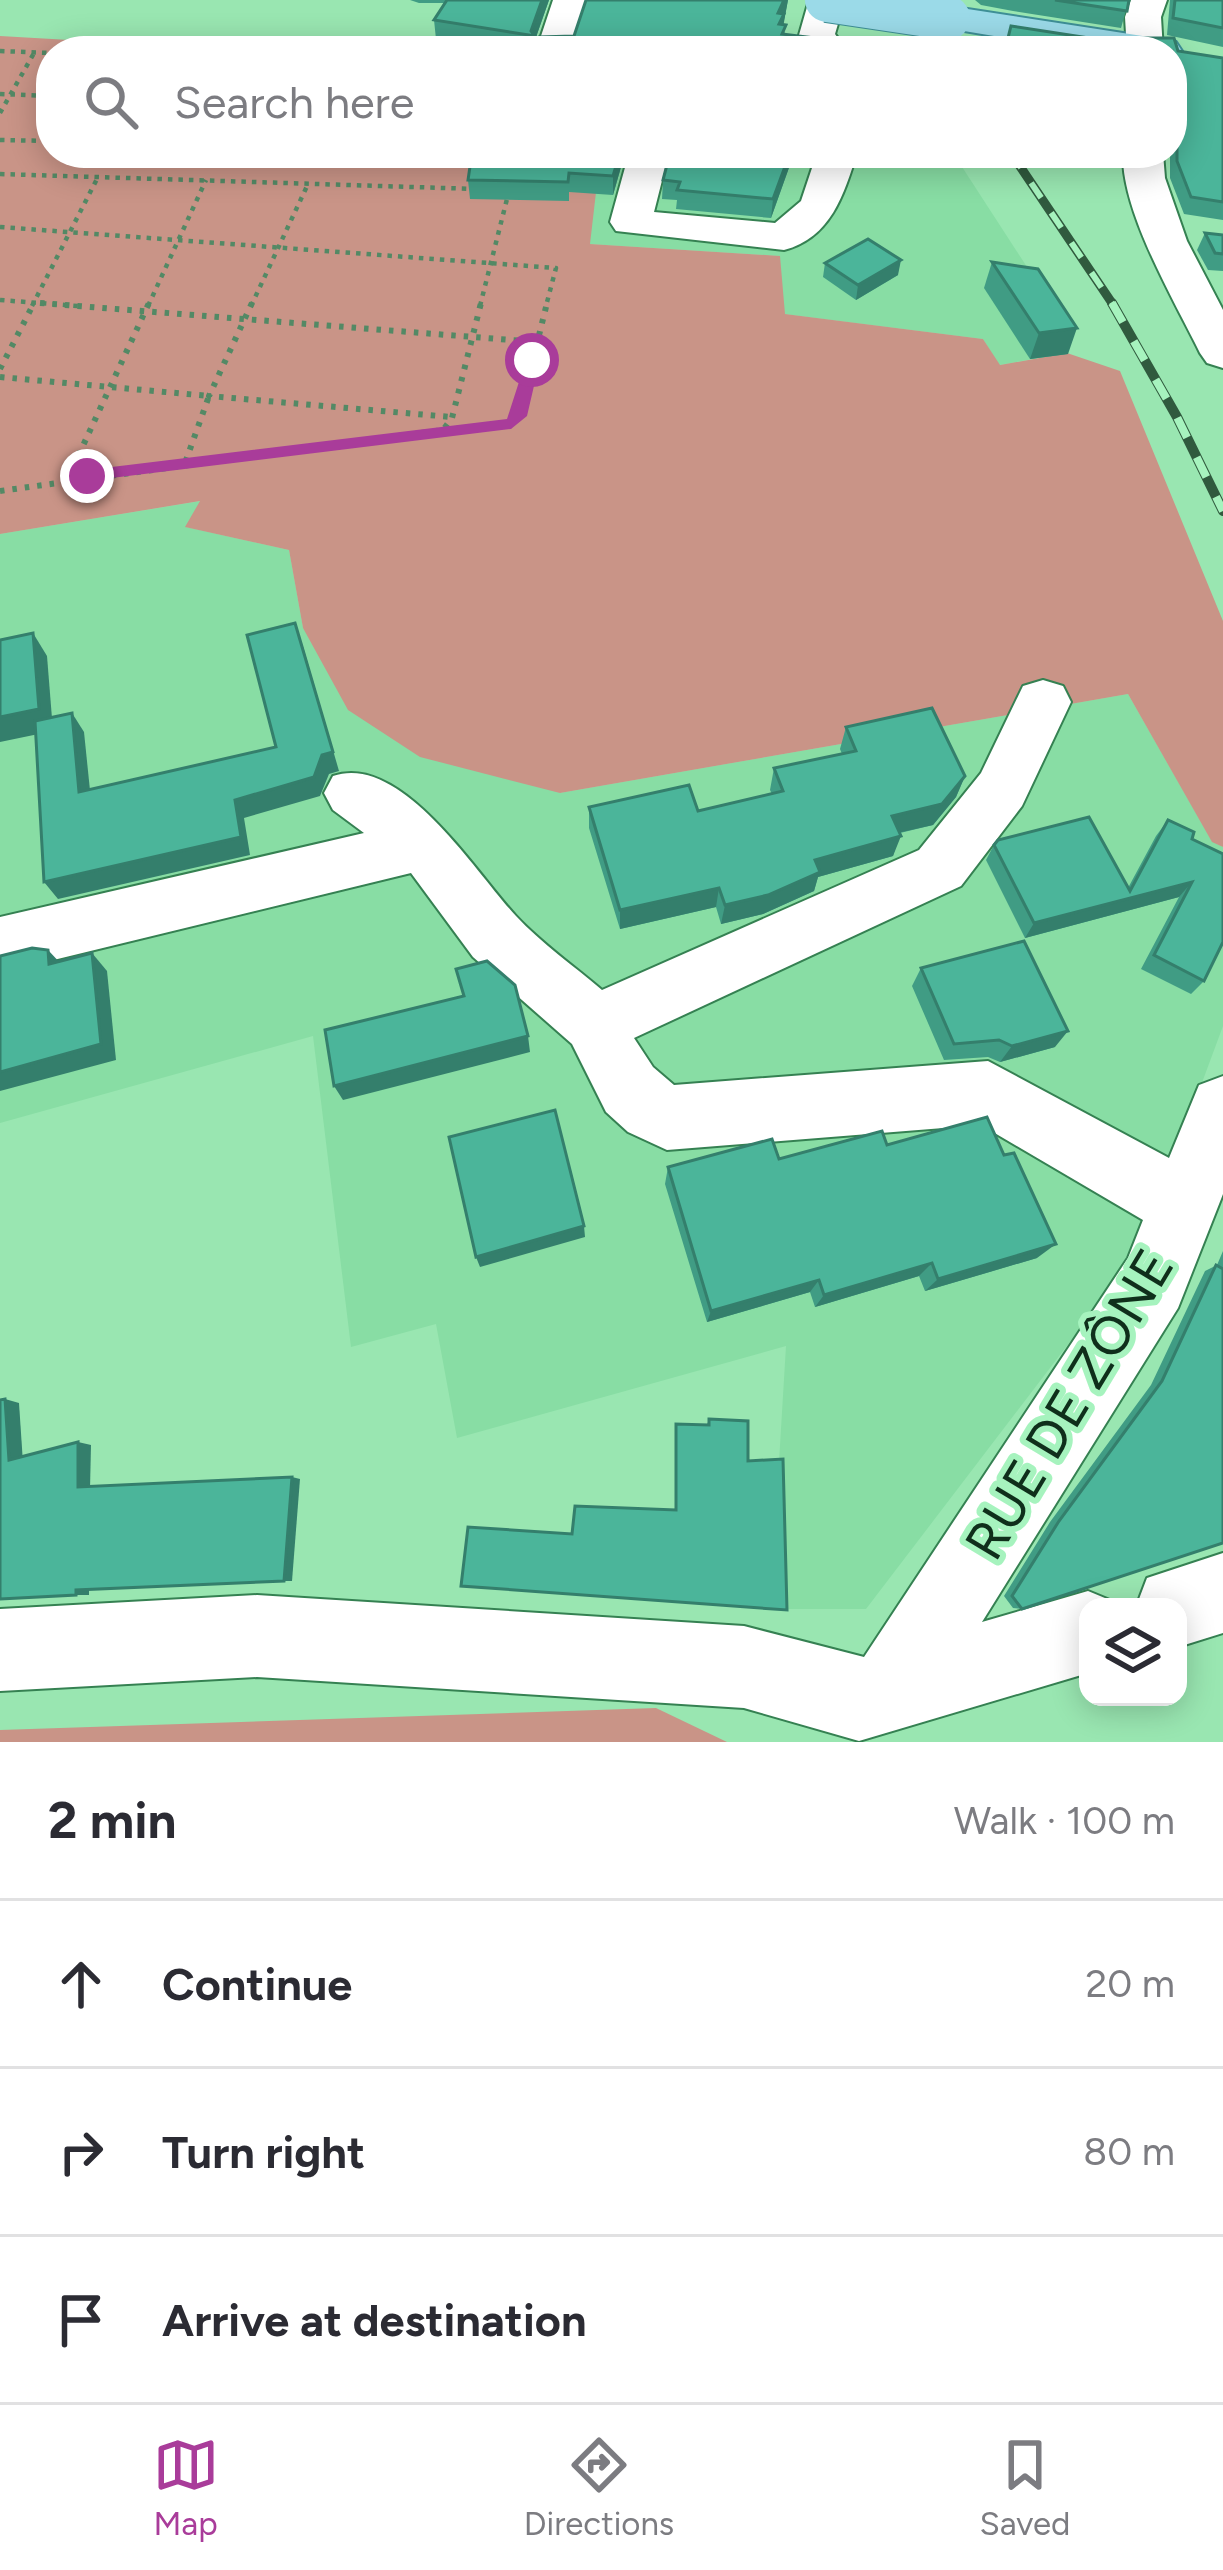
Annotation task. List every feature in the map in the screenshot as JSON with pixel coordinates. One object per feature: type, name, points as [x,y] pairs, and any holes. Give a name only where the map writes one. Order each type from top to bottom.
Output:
[{"type":"main road","points":[[827,0],[958,13],[1081,36]]},
{"type":"street","points":[[559,36],[571,0]]},
{"type":"street","points":[[818,36],[827,0]]},
{"type":"street","points":[[1149,0],[1143,17],[1155,36]]},
{"type":"street","points":[[646,168],[631,222],[784,237],[820,206],[832,168]]},
{"type":"street","points":[[1142,168],[1141,178],[1184,231],[1166,241],[1223,353]]},
{"type":"street","points":[[595,1024],[940,868],[1002,789],[1043,702]]},
{"type":"street","points":[[353,794],[424,845],[495,938],[595,1024],[615,1069],[638,1103],[667,1118],[988,1094],[1184,1205]]},
{"type":"street","points":[[0,945],[424,845]]},
{"type":"street","name":"RUE DE ZÔNE","points":[[862,1710],[1154,1283],[1223,1108]]},
{"type":"street","points":[[1187,1604],[1223,1594]]},
{"type":"street","points":[[0,1650],[256,1636],[744,1667],[862,1710],[1079,1635]]},
{"type":"path","points":[[0,51],[34,53],[0,112]]},
{"type":"path","points":[[0,94],[36,95]]},
{"type":"path","points":[[0,140],[36,141]]},
{"type":"path","points":[[0,173],[496,190],[510,196],[452,418],[443,430]]},
{"type":"path","points":[[98,177],[0,373],[452,418]]},
{"type":"path","points":[[67,479],[206,180]]},
{"type":"path","points":[[184,466],[209,396],[309,183]]},
{"type":"path","points":[[0,227],[556,268],[519,416],[511,424],[0,491]]},
{"type":"path","points":[[0,300],[537,342]]},
{"type":"shaded area","points":[[0,36],[36,38],[36,168],[564,168],[598,175],[590,244],[780,256],[785,314],[983,339],[1000,365],[1067,353],[1120,371],[1223,621],[1223,847],[1212,842],[1128,694],[560,793],[420,757],[348,710],[303,628],[289,550],[185,527],[200,501],[0,534]]},
{"type":"shaded area","points":[[538,168],[963,168],[1051,304],[1067,353],[999,365],[983,339],[784,314],[779,256],[590,244]]},
{"type":"shaded area","points":[[201,501],[186,527],[289,550],[303,628],[560,793],[1128,694],[1212,841],[1223,847],[1223,1026],[1140,1250],[866,1609],[782,1609],[779,1462],[786,1346],[457,1438],[436,1324],[351,1347],[313,1036],[0,1123],[0,534]]},
{"type":"shaded area","points":[[656,1708],[727,1742],[0,1742],[0,1730]]},
{"type":"building","points":[[447,0],[542,0],[531,31],[535,36],[434,20]]},
{"type":"building","points":[[586,0],[784,0],[778,13],[784,14],[779,24],[786,25],[782,34],[798,36],[574,36]]},
{"type":"building","points":[[1055,0],[1129,0],[1127,11]]},
{"type":"building","points":[[1175,0],[1223,0],[1223,28],[1173,18]]},
{"type":"building","points":[[1011,26],[1076,36],[1008,36]]},
{"type":"building","points":[[1187,52],[1223,58],[1223,202],[1191,197],[1180,168],[1187,168]]},
{"type":"building","points":[[470,168],[615,168],[613,176],[569,173],[568,182],[468,180]]},
{"type":"building","points":[[666,168],[784,168],[773,199],[677,190],[680,182],[663,180]]},
{"type":"building","points":[[1205,233],[1223,235],[1223,254],[1215,253]]},
{"type":"building","points":[[868,239],[901,260],[858,285],[825,263]]},
{"type":"building","points":[[992,262],[1038,269],[1077,328],[1039,333]]},
{"type":"building","points":[[295,623],[333,752],[322,755],[314,777],[235,800],[241,837],[44,882],[35,721],[72,713],[79,792],[276,747],[247,635]]},
{"type":"building","points":[[33,633],[39,709],[0,717],[0,640]]},
{"type":"building","points":[[932,708],[965,776],[942,804],[892,816],[901,836],[815,860],[820,872],[768,895],[725,905],[719,888],[620,910],[589,807],[689,785],[698,811],[783,791],[774,768],[856,751],[846,727]]},
{"type":"building","points":[[1089,817],[1130,891],[1168,820],[1223,854],[1223,942],[1204,981],[1154,955],[1192,882],[1034,923],[994,845],[998,840]]},
{"type":"building","points":[[1024,941],[1068,1031],[1012,1046],[999,1040],[954,1044],[921,968]]},
{"type":"building","points":[[32,948],[48,950],[49,964],[92,953],[101,1044],[0,1072],[0,956]]},
{"type":"building","points":[[487,961],[515,985],[528,1036],[334,1086],[325,1030],[464,996],[456,969]]},
{"type":"building","points":[[555,1110],[584,1226],[476,1257],[449,1137]]},
{"type":"building","points":[[987,1117],[1004,1155],[1014,1153],[1056,1244],[938,1279],[932,1263],[824,1295],[819,1280],[711,1311],[668,1167],[772,1139],[779,1159],[882,1131],[887,1145]]},
{"type":"building","points":[[1216,1265],[1223,1269],[1223,1543],[1022,1609],[1012,1596],[1059,1521],[1162,1381]]},
{"type":"building","points":[[5,1399],[9,1460],[78,1442],[78,1487],[292,1477],[284,1581],[76,1590],[76,1595],[0,1599],[0,1400]]},
{"type":"building","points":[[709,1419],[748,1421],[748,1461],[783,1459],[787,1610],[461,1586],[468,1527],[572,1534],[575,1506],[676,1510],[676,1424],[709,1425]]},
{"type":"railway","points":[[881,0],[921,36]]},
{"type":"railway","points":[[1021,168],[1112,303]]},
{"type":"railway","points":[[1112,303],[1177,417],[1223,511]]},
{"type":"route","points":[[87,476],[511,424],[519,416],[532,360]]}]
